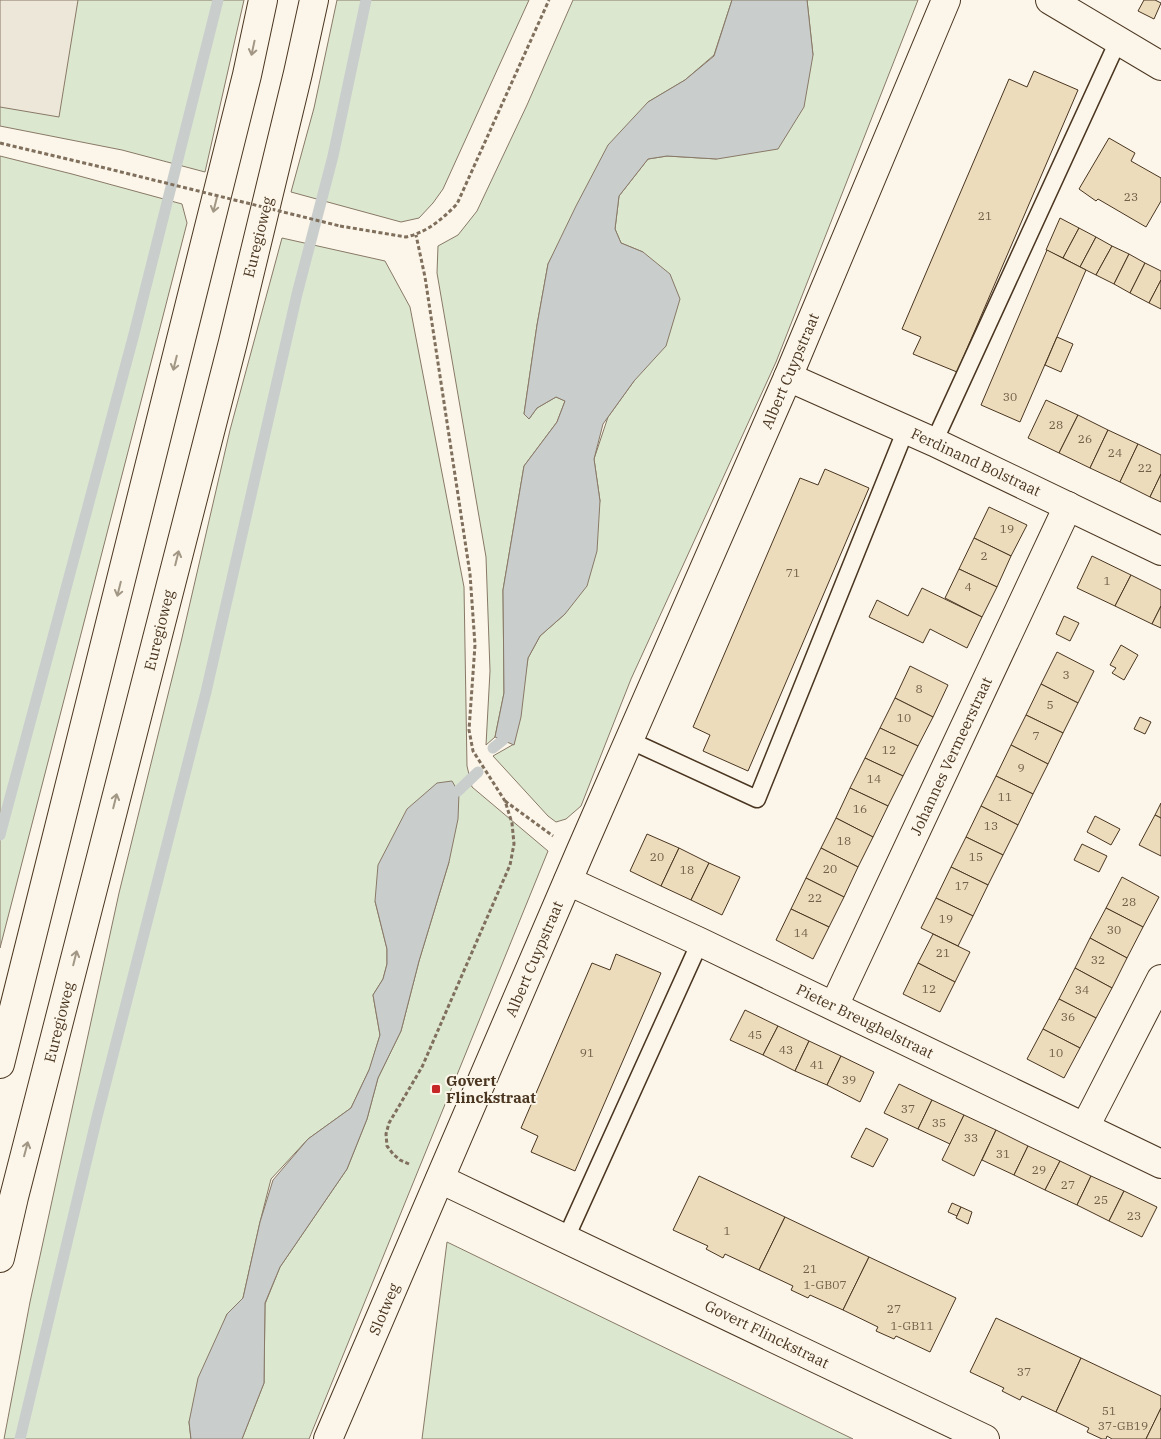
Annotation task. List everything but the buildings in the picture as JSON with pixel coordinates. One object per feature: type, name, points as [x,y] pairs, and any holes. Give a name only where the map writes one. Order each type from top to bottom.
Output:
[{"type":"street","points":[[0,1064],[243,94],[264,0]]},
{"type":"street","name":"Euregioweg","points":[[0,1258],[230,351],[314,0]]},
{"type":"street","name":"Albert Cuypstraat","points":[[440,1178],[788,377],[946,0]]},
{"type":"street","points":[[1050,0],[1161,66]]},
{"type":"street","name":"Ferdinand Bolstraat","points":[[788,377],[934,442],[1161,551]]},
{"type":"street","name":"Johannes Vermeerstraat","points":[[834,1006],[1068,506]]},
{"type":"street","name":"Pieter Breughelstraat","points":[[568,881],[700,942],[1161,1164]]},
{"type":"street","points":[[1085,1127],[1161,979]]},
{"type":"street","name":"Govert Flinckstraat","points":[[440,1178],[985,1439]]},
{"type":"street","name":"Slotweg","points":[[328,1439],[440,1178]]},
{"type":"lane","points":[[934,442],[1118,41]]},
{"type":"lane","points":[[629,740],[757,799],[906,429]]},
{"type":"lane","points":[[566,1238],[700,942]]},
{"type":"path","points":[[0,143],[340,226],[406,237],[416,235],[436,224],[458,204],[549,0]]},
{"type":"path","points":[[416,235],[425,276],[470,574],[475,645],[469,730],[473,751],[477,760],[505,801],[512,823],[514,844],[510,865],[422,1066],[389,1123],[386,1134],[388,1146],[392,1154],[400,1160],[440,1178]]},
{"type":"path","points":[[505,801],[548,833],[581,850]]},
{"type":"green space","points":[[0,0],[244,0],[205,172],[122,150],[0,126]]},
{"type":"green space","points":[[337,0],[529,0],[443,189],[419,218],[401,222],[291,192],[314,108]]},
{"type":"green space","points":[[573,0],[732,0],[714,55],[685,80],[648,102],[564,234],[548,264],[524,414],[529,419],[537,408],[556,397],[565,401],[557,422],[524,466],[503,590],[504,693],[495,737],[486,745],[490,671],[486,557],[437,273],[438,246],[458,235],[477,211],[527,105]]},
{"type":"green space","points":[[807,0],[918,0],[776,362],[631,679],[581,806],[566,819],[556,822],[548,816],[493,756],[514,744],[528,658],[540,636],[565,614],[600,501],[594,459],[608,417],[634,381],[643,252],[621,243],[615,229],[619,196],[648,159],[667,156],[717,159],[813,55]]},
{"type":"green space","points":[[0,156],[182,204],[187,223],[0,948]]},
{"type":"green space","points":[[282,238],[385,261],[410,307],[464,587],[467,766],[472,787],[548,851],[309,1439],[242,1439],[264,1383],[265,1304],[280,1267],[347,1169],[367,1119],[378,1078],[401,1031],[419,961],[449,862],[375,901],[387,949],[387,964],[383,979],[373,995],[380,1035],[370,1068],[351,1108],[308,1139],[271,1179],[243,1298],[227,1314],[189,1422],[191,1439],[4,1439],[30,1302],[119,893],[181,642],[230,430]]},
{"type":"green space","points":[[447,1242],[853,1439],[422,1439]]},
{"type":"shaded area","points":[[0,0],[78,0],[59,117],[0,107]]},
{"type":"shaded area","points":[[732,0],[807,0],[813,55],[804,107],[778,149],[717,159],[667,156],[648,159],[619,196],[615,229],[621,243],[643,252],[670,274],[680,299],[666,346],[634,381],[603,424],[594,459],[600,501],[597,551],[587,586],[565,614],[540,636],[528,658],[521,717],[514,745],[495,737],[504,693],[503,590],[524,466],[557,422],[565,401],[556,397],[537,408],[529,419],[524,414],[548,264],[608,145],[648,102],[685,80],[714,56]]},
{"type":"shaded area","points":[[452,781],[459,793],[458,819],[449,862],[419,961],[401,1031],[378,1078],[367,1119],[347,1169],[280,1267],[265,1303],[264,1383],[242,1439],[191,1439],[189,1422],[198,1378],[227,1314],[243,1298],[260,1222],[273,1180],[308,1139],[351,1108],[369,1070],[380,1035],[373,995],[383,979],[387,964],[387,949],[375,901],[378,865],[407,809],[437,783]]},
{"type":"waterway","points":[[0,835],[134,334],[218,0]]},
{"type":"waterway","points":[[20,1439],[97,1117],[206,692],[297,294],[333,156],[366,0]]},
{"type":"waterway","points":[[493,748],[503,740]]},
{"type":"waterway","points":[[458,791],[478,772]]},
{"type":"place","name":"Govert Flinckstraat","points":[[436,1089]]}]
